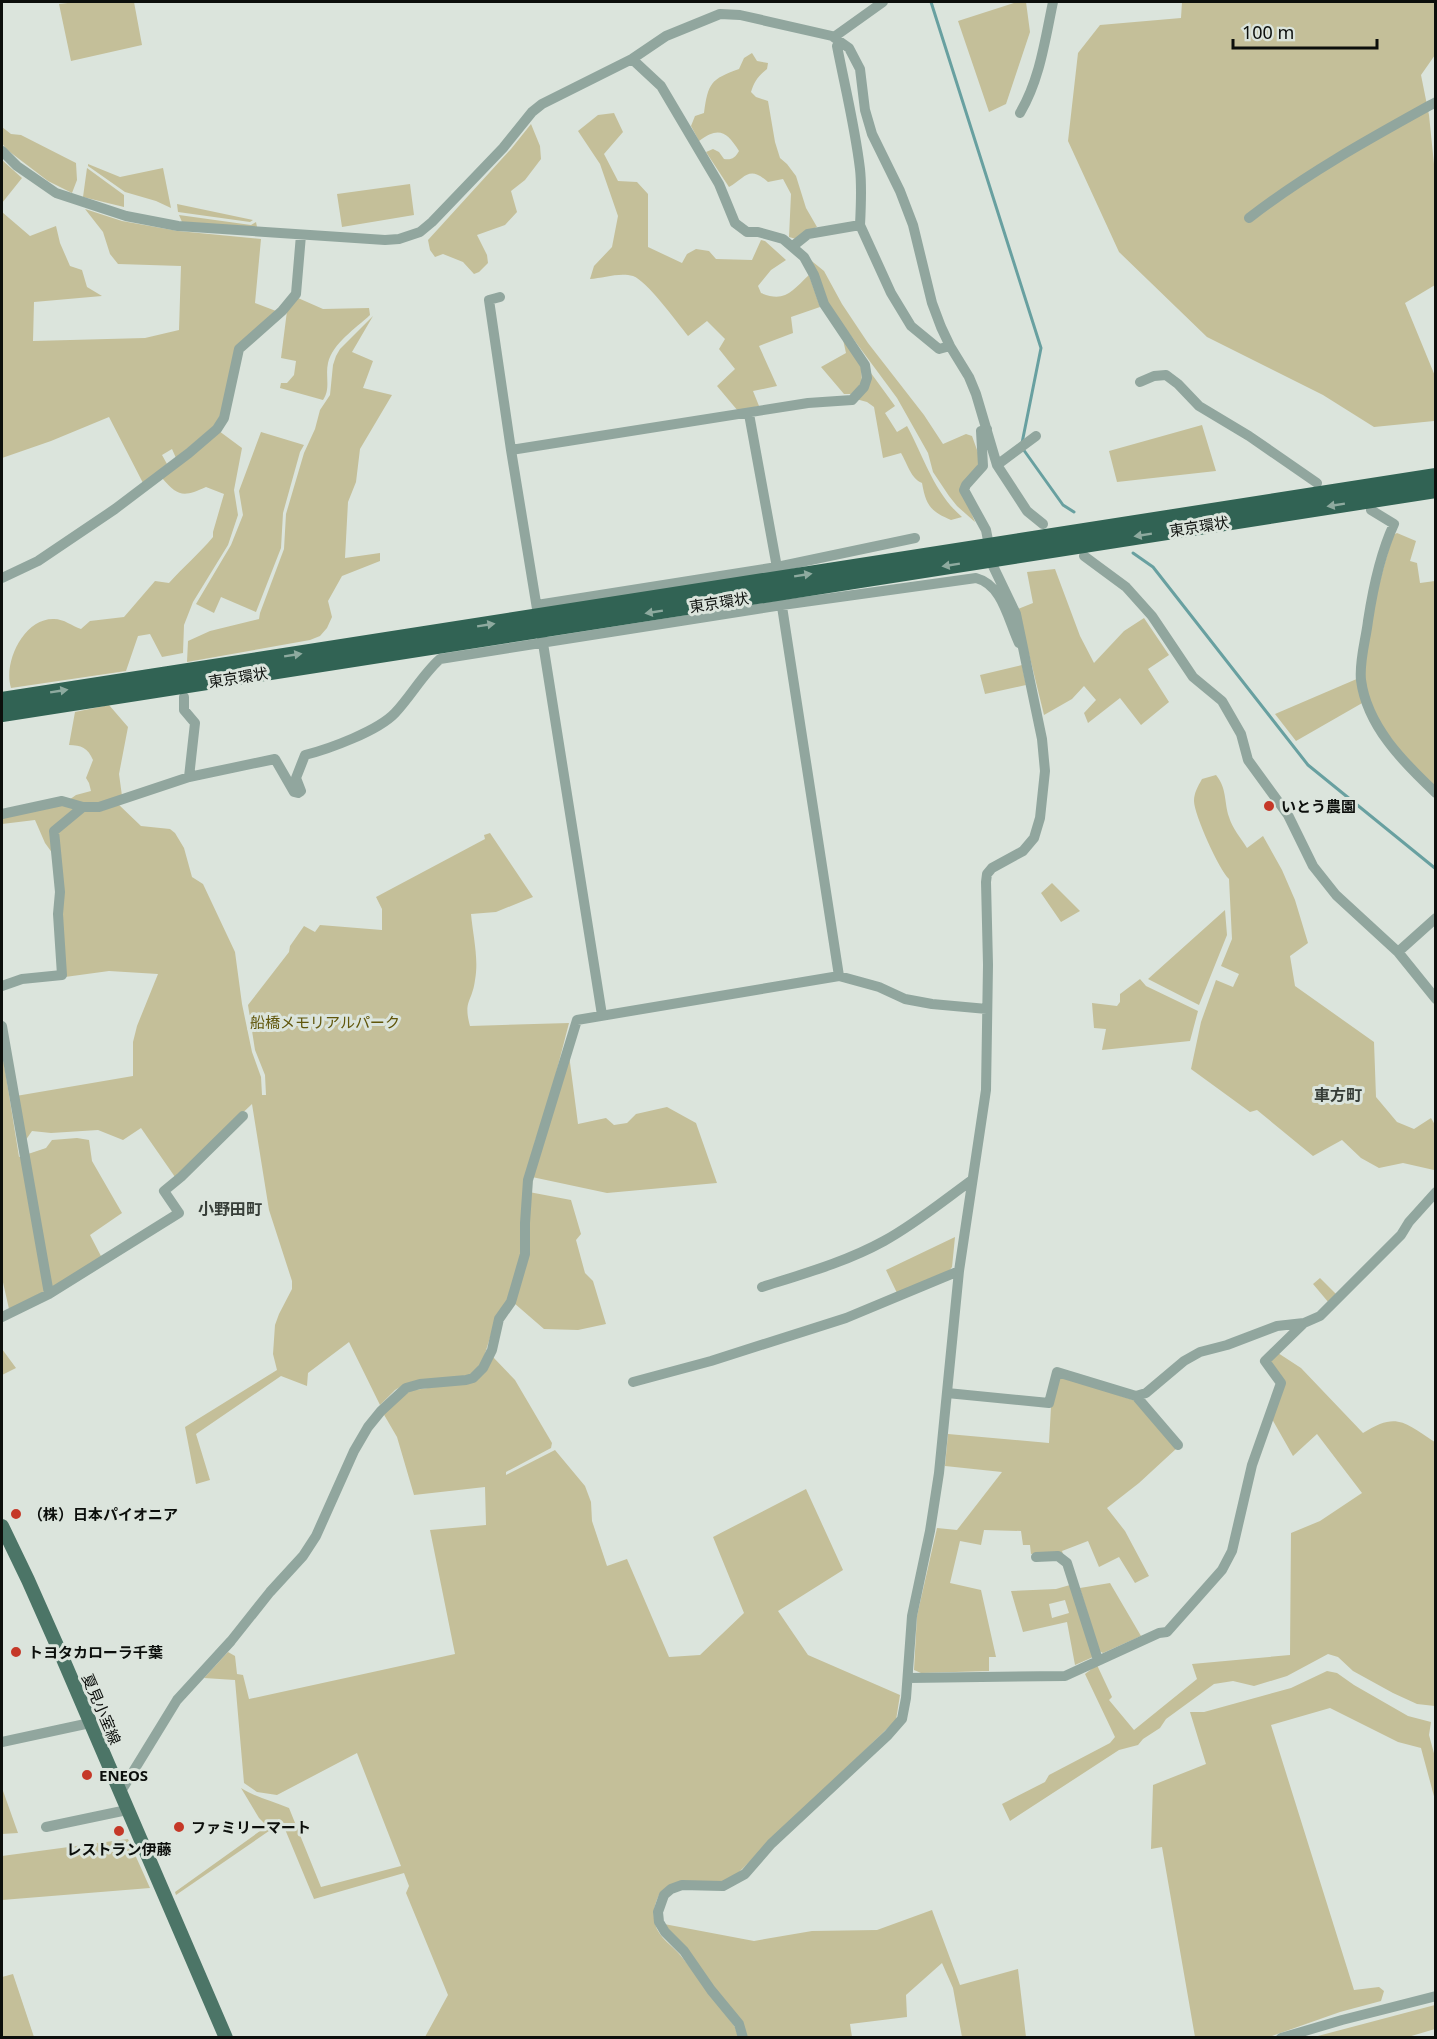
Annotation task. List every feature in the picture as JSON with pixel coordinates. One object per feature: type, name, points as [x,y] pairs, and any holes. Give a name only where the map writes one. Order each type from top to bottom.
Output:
[{"type":"highway","name":"東京環状","points":[[2,714],[990,552],[1436,476]]},
{"type":"highway","name":"東京環状","points":[[990,552],[1436,490]]},
{"type":"highway","name":"東京環状","points":[[2,700],[540,624]]},
{"type":"main road","name":"夏見小室線","points":[[2,1526],[28,1580],[226,2037]]},
{"type":"street","points":[[836,41],[883,2]]},
{"type":"street","points":[[1020,113],[1040,68],[1053,2]]},
{"type":"street","points":[[2,152],[16,166],[56,193],[126,216],[178,226],[385,240],[399,239],[420,232],[432,222],[503,148],[532,112],[542,104],[632,59],[666,36],[720,14],[740,15],[836,41],[849,48],[860,69],[869,124],[913,225],[932,303],[950,346],[969,377],[982,410],[997,465],[1028,511],[1043,524]]},
{"type":"street","points":[[836,41],[854,125],[860,171],[860,225],[891,293],[911,326],[939,350],[950,346]]},
{"type":"street","points":[[511,450],[808,403],[852,400],[864,387],[867,378],[865,365],[824,304],[814,275],[804,257],[783,239],[758,232],[747,232],[735,223],[719,184],[661,86],[632,59]]},
{"type":"street","points":[[1249,218],[1287,189],[1345,152],[1436,102]]},
{"type":"street","points":[[854,125],[869,124]]},
{"type":"street","points":[[793,246],[808,234],[860,225]]},
{"type":"street","points":[[2,578],[38,561],[116,509],[217,429],[224,418],[239,349],[282,311],[296,294],[301,235]]},
{"type":"street","points":[[500,297],[489,300],[602,1015]]},
{"type":"street","points":[[1140,382],[1154,376],[1166,375],[1199,406],[1249,436],[1317,483]]},
{"type":"street","points":[[749,414],[780,586],[839,976]]},
{"type":"street","points":[[743,2037],[739,2024],[684,1952],[664,1932],[659,1922],[660,1902],[671,1889],[682,1885],[723,1886],[746,1874],[771,1844],[880,1743],[902,1719],[908,1678],[912,1616],[930,1531],[939,1473],[959,1271],[986,1090],[987,874],[992,868],[1023,851],[1034,838],[1040,818],[1045,771],[1042,739],[1016,614],[993,566],[986,531],[964,490],[966,484],[983,466],[981,431],[987,429]]},
{"type":"street","points":[[997,465],[1027,442]]},
{"type":"street","points":[[1371,510],[1394,524],[1387,540],[1371,598],[1361,678],[1366,701],[1377,725],[1394,749],[1436,793]]},
{"type":"street","points":[[780,586],[915,538]]},
{"type":"street","points":[[1084,556],[1126,587],[1152,616],[1193,676],[1222,700],[1241,734],[1248,760],[1288,815],[1313,866],[1336,895],[1398,952],[1436,999]]},
{"type":"street","points":[[2,814],[63,801],[83,807],[105,806],[189,777],[275,759],[297,794],[301,791],[296,778],[305,755],[359,735],[388,719],[440,659],[540,624],[780,586],[976,578],[988,583],[998,592],[1025,656]]},
{"type":"street","points":[[184,697],[183,710],[195,723],[189,777]]},
{"type":"street","points":[[2,986],[22,979],[62,975],[58,914],[60,892],[54,831],[83,807]]},
{"type":"street","points":[[1398,952],[1436,918]]},
{"type":"street","points":[[120,1793],[177,1700],[303,1556],[316,1536],[354,1451],[368,1427],[381,1411],[406,1388],[420,1384],[466,1380],[473,1378],[483,1368],[492,1350],[499,1319],[511,1302],[525,1254],[528,1180],[577,1020],[839,976],[879,987],[906,999],[932,1005],[987,1009]]},
{"type":"street","points":[[2,1026],[49,1293]]},
{"type":"street","points":[[2,1317],[49,1293],[179,1214],[164,1191],[181,1178],[243,1116]]},
{"type":"street","points":[[762,1287],[862,1253],[908,1227],[972,1180]]},
{"type":"street","points":[[1136,1396],[1146,1393],[1184,1361],[1200,1352],[1227,1345],[1277,1326],[1304,1323],[1320,1316],[1401,1235],[1409,1222],[1436,1191]]},
{"type":"street","points":[[633,1382],[711,1361],[846,1318],[959,1271]]},
{"type":"street","points":[[908,1678],[1065,1676],[1159,1633],[1167,1632],[1222,1570],[1232,1551],[1252,1465],[1281,1383],[1265,1361],[1304,1323]]},
{"type":"street","points":[[947,1393],[1049,1403],[1057,1372],[1136,1396],[1178,1445]]},
{"type":"street","points":[[1036,1557],[1058,1556],[1067,1563],[1098,1660]]},
{"type":"street","points":[[2,1742],[90,1723]]},
{"type":"street","points":[[46,1827],[127,1810]]},
{"type":"street","points":[[1281,2037],[1436,1996]]},
{"type":"green space","points":[[134,2],[142,45],[71,61],[59,4]]},
{"type":"green space","points":[[1017,2],[1026,2],[1030,32],[1006,104],[989,112],[958,21]]},
{"type":"green space","points":[[1182,2],[1435,2],[1435,55],[1421,75],[1429,115],[1435,174],[1435,285],[1405,303],[1435,376],[1436,417],[1434,421],[1374,427],[1323,395],[1207,337],[1119,252],[1068,141],[1078,53],[1100,25],[1181,18]]},
{"type":"green space","points":[[752,53],[757,61],[768,63],[767,69],[757,79],[751,92],[756,97],[768,101],[780,158],[796,176],[806,208],[817,227],[796,239],[789,237],[791,194],[783,179],[768,182],[752,173],[729,187],[706,152],[713,149],[727,159],[733,158],[739,151],[722,133],[706,136],[699,141],[691,126],[695,116],[704,113],[707,95],[712,84],[722,76],[739,69],[744,58]]},
{"type":"green space","points":[[614,113],[623,132],[604,154],[618,181],[637,182],[648,194],[648,247],[682,263],[687,254],[696,249],[709,251],[716,259],[752,260],[761,240],[765,241],[786,260],[771,270],[758,286],[761,293],[769,296],[788,294],[809,275],[820,307],[791,317],[793,333],[759,346],[777,386],[753,391],[759,406],[738,411],[717,386],[735,369],[719,349],[725,339],[707,321],[688,336],[639,279],[623,275],[590,279],[594,266],[612,247],[618,216],[600,164],[578,131],[598,115]]},
{"type":"green space","points":[[531,124],[540,146],[541,159],[525,180],[511,191],[517,212],[505,225],[477,235],[487,255],[488,263],[474,274],[463,262],[443,254],[435,257],[430,250],[428,240]]},
{"type":"green space","points":[[2,127],[11,134],[21,135],[76,163],[77,180],[72,193],[48,181],[6,149],[2,143]]},
{"type":"green space","points":[[2,160],[22,178],[2,203]]},
{"type":"green space","points":[[88,164],[120,177],[163,168],[171,208],[125,192]]},
{"type":"green space","points":[[87,168],[124,195],[124,207],[83,197]]},
{"type":"green space","points":[[410,184],[414,215],[342,227],[337,194]]},
{"type":"green space","points":[[177,204],[253,220],[250,222],[178,212]]},
{"type":"green space","points":[[85,209],[122,221],[178,231],[261,239],[255,303],[276,311],[241,342],[221,414],[214,426],[176,458],[172,449],[162,455],[167,464],[143,483],[109,417],[2,458],[2,212],[30,236],[56,226],[60,243],[70,266],[82,270],[87,287],[102,296],[34,302],[33,341],[145,338],[179,330],[181,266],[118,264],[110,254],[103,232]]},
{"type":"green space","points":[[179,215],[251,225],[256,222],[257,227],[182,222]]},
{"type":"green space","points":[[808,258],[824,271],[842,304],[868,343],[924,415],[943,444],[966,434],[972,436],[981,461],[965,482],[968,505],[975,522],[957,506],[933,472],[928,453],[897,398],[826,302]]},
{"type":"green space","points":[[298,298],[323,309],[369,308],[370,315],[345,337],[331,356],[327,368],[327,391],[323,400],[280,388],[281,383],[287,383],[294,375],[296,361],[281,358],[287,311]]},
{"type":"green space","points":[[373,316],[352,352],[373,361],[363,388],[392,395],[360,449],[356,482],[348,502],[345,558],[380,553],[380,561],[342,576],[328,601],[332,617],[320,636],[310,640],[187,662],[188,641],[210,631],[259,619],[284,549],[286,514],[304,453],[315,429],[320,410],[330,395],[336,356],[340,349]]},
{"type":"green space","points":[[842,335],[861,364],[862,385],[851,394],[844,394],[821,367],[846,353]]},
{"type":"green space","points":[[868,369],[895,406],[885,413],[897,432],[907,426],[937,486],[962,517],[951,520],[938,514],[930,506],[922,483],[912,474],[901,453],[883,458],[874,407],[856,399]]},
{"type":"green space","points":[[1202,425],[1216,471],[1117,482],[1109,451]]},
{"type":"green space","points":[[219,431],[242,448],[234,490],[238,515],[228,545],[193,602],[184,625],[183,653],[162,657],[150,634],[138,636],[126,671],[11,688],[9,678],[13,654],[18,643],[34,626],[43,621],[58,619],[81,629],[90,621],[124,617],[155,581],[169,583],[213,537],[224,494],[206,487],[187,494],[177,492],[162,478]]},
{"type":"green space","points":[[261,432],[304,445],[283,513],[281,548],[256,612],[221,597],[214,613],[196,604],[231,545],[243,515],[239,491]]},
{"type":"green space","points":[[1397,533],[1416,541],[1410,561],[1417,563],[1420,583],[1435,581],[1435,790],[1383,726],[1369,702],[1365,686],[1364,666],[1371,620],[1393,535]]},
{"type":"green space","points":[[1055,569],[1080,636],[1094,663],[1124,631],[1144,618],[1169,655],[1148,669],[1169,702],[1141,725],[1120,698],[1088,723],[1084,713],[1096,700],[1084,686],[1072,699],[1044,715],[1018,609],[1033,603],[1027,572]]},
{"type":"green space","points":[[1022,665],[1026,685],[985,694],[980,675]]},
{"type":"green space","points":[[1359,678],[1364,702],[1296,741],[1275,714]]},
{"type":"green space","points":[[109,705],[128,727],[119,774],[122,796],[97,806],[69,800],[76,795],[91,791],[86,778],[93,760],[84,748],[69,745],[75,712]]},
{"type":"green space","points":[[1216,775],[1224,790],[1229,817],[1237,833],[1247,848],[1263,836],[1295,900],[1308,943],[1290,956],[1295,986],[1374,1042],[1376,1097],[1397,1122],[1414,1129],[1431,1118],[1435,1125],[1434,1170],[1403,1163],[1379,1168],[1361,1158],[1342,1140],[1313,1156],[1257,1110],[1250,1112],[1191,1069],[1201,1022],[1216,980],[1233,987],[1239,974],[1221,966],[1232,939],[1229,879],[1208,842],[1194,801],[1195,792],[1202,779]]},
{"type":"green space","points":[[61,803],[79,807],[51,831],[53,854],[45,843],[35,820],[2,824],[2,816]]},
{"type":"green space","name":"船橋メモリアルパーク","points":[[117,803],[141,826],[170,829],[175,833],[184,848],[192,877],[203,884],[235,952],[242,1004],[252,1052],[261,1077],[262,1095],[266,1095],[265,1075],[255,1050],[248,1005],[289,952],[290,946],[304,926],[315,932],[320,925],[382,930],[382,909],[376,897],[485,839],[484,835],[490,833],[533,897],[496,912],[471,914],[476,972],[467,1011],[470,1026],[569,1023],[547,1108],[535,1141],[522,1253],[508,1300],[496,1319],[481,1366],[471,1375],[405,1384],[395,1390],[380,1405],[349,1342],[308,1373],[307,1386],[281,1376],[196,1434],[210,1480],[196,1484],[185,1427],[277,1370],[273,1354],[275,1325],[292,1289],[292,1281],[269,1210],[252,1104],[175,1177],[141,1128],[123,1140],[98,1130],[51,1133],[32,1131],[23,1144],[16,1096],[133,1076],[133,1042],[158,974],[109,971],[65,977],[57,834],[84,809]]},
{"type":"green space","points":[[1052,883],[1080,911],[1061,922],[1041,893]]},
{"type":"green space","points":[[1225,910],[1227,935],[1199,1005],[1148,979]]},
{"type":"green space","points":[[1140,979],[1146,986],[1198,1011],[1190,1041],[1102,1050],[1106,1029],[1094,1028],[1092,1003],[1117,1006],[1120,1002],[1120,994]]},
{"type":"green space","points":[[2,1051],[19,1157],[46,1148],[52,1140],[77,1138],[89,1140],[92,1161],[122,1213],[90,1235],[102,1258],[9,1309],[2,1278]]},
{"type":"green space","points":[[569,1055],[578,1124],[606,1118],[614,1125],[627,1123],[636,1114],[667,1107],[696,1123],[717,1183],[607,1193],[532,1177]]},
{"type":"green space","points":[[529,1192],[571,1200],[581,1234],[576,1240],[585,1273],[593,1281],[606,1324],[578,1330],[544,1329],[514,1303]]},
{"type":"green space","points":[[955,1237],[952,1267],[949,1271],[897,1293],[886,1270]]},
{"type":"green space","points":[[1320,1278],[1337,1295],[1329,1303],[1313,1284]]},
{"type":"green space","points":[[2,1349],[16,1368],[2,1375]]},
{"type":"green space","points":[[1278,1353],[1301,1368],[1363,1433],[1384,1422],[1393,1421],[1416,1429],[1435,1442],[1435,1706],[1417,1704],[1393,1693],[1353,1671],[1338,1657],[1328,1654],[1287,1676],[1254,1686],[1233,1681],[1214,1684],[1166,1719],[1160,1728],[1138,1745],[1119,1750],[1010,1821],[1002,1804],[1045,1782],[1049,1775],[1110,1743],[1115,1737],[1085,1674],[1097,1665],[1112,1697],[1109,1700],[1134,1730],[1197,1679],[1192,1664],[1290,1655],[1291,1533],[1320,1521],[1362,1493],[1317,1434],[1293,1456],[1272,1419],[1285,1383],[1270,1362]]},
{"type":"green space","points":[[493,1357],[515,1380],[552,1443],[551,1448],[506,1472],[506,1475],[555,1450],[585,1486],[591,1502],[592,1521],[607,1566],[627,1559],[669,1657],[700,1655],[744,1613],[713,1537],[806,1489],[843,1570],[778,1611],[808,1655],[900,1695],[896,1720],[737,1874],[724,1881],[660,1893],[658,1897],[654,1912],[657,1929],[681,1956],[735,2027],[738,2037],[425,2037],[448,1995],[406,1893],[409,1886],[404,1873],[314,1899],[282,1822],[176,1895],[175,1892],[267,1826],[259,1818],[241,1788],[289,1808],[321,1887],[401,1866],[357,1753],[277,1795],[257,1792],[244,1783],[235,1680],[204,1678],[228,1652],[235,1656],[237,1674],[243,1675],[249,1699],[455,1654],[430,1530],[486,1525],[485,1487],[414,1495],[397,1437],[383,1413],[408,1391],[468,1382]]},
{"type":"green space","points":[[1060,1376],[1136,1401],[1177,1448],[1139,1483],[1107,1508],[1125,1531],[1149,1576],[1135,1583],[1119,1557],[1099,1567],[1088,1541],[1062,1551],[1063,1554],[1050,1552],[1031,1554],[1030,1545],[1023,1545],[1021,1531],[984,1530],[981,1545],[960,1541],[950,1583],[981,1590],[996,1657],[989,1657],[989,1671],[921,1673],[914,1670],[917,1616],[937,1528],[957,1530],[1002,1472],[945,1466],[948,1434],[1049,1443],[1051,1407]]},
{"type":"green space","points":[[1110,1583],[1141,1636],[1103,1653],[1099,1651],[1080,1588]]},
{"type":"green space","points":[[1070,1585],[1093,1657],[1075,1665],[1067,1622],[1023,1632],[1011,1591],[1056,1589]],"holes":[[[1065,1600],[1069,1613],[1052,1618],[1049,1604]]]},
{"type":"green space","points":[[1327,1671],[1337,1673],[1408,1716],[1431,1722],[1429,1735],[1435,1757],[1435,1800],[1421,1748],[1398,1742],[1330,1708],[1271,1725],[1354,1990],[1379,1987],[1384,1991],[1381,2001],[1340,2012],[1269,2037],[1195,2037],[1162,1847],[1151,1849],[1153,1785],[1206,1764],[1190,1712],[1204,1712],[1291,1688]]},
{"type":"green space","points":[[2,1788],[18,1833],[2,1834]]},
{"type":"green space","points":[[128,1839],[150,1888],[2,1900],[2,1856]]},
{"type":"green space","points":[[932,1910],[960,1985],[1018,1969],[1026,2037],[962,2037],[953,1988],[942,1963],[906,1995],[907,2017],[850,2024],[852,2037],[747,2037],[664,1924],[754,1941],[812,1931],[877,1930]]},
{"type":"green space","points":[[13,1974],[34,2037],[2,2037],[2,1977]]},
{"type":"green space","points":[[1435,2005],[1435,2029],[1408,2037],[1314,2037]]},
{"type":"waterway","points":[[931,2],[1041,348],[1022,443]]},
{"type":"waterway","points":[[1023,449],[1063,505],[1074,512]]},
{"type":"waterway","points":[[1133,553],[1153,567],[1308,765],[1436,869]]},
{"type":"place","name":"いとう農園","points":[[1269,806]]},
{"type":"place","name":"（株）日本パイオニア","points":[[16,1514]]},
{"type":"place","name":"トヨタカローラ千葉","points":[[16,1652]]},
{"type":"place","name":"ENEOS","points":[[87,1775]]},
{"type":"place","name":"ファミリーマート","points":[[179,1827]]},
{"type":"place","name":"レストラン伊藤","points":[[119,1831]]},
{"type":"district","name":"車方町","points":[[1338,1095]]},
{"type":"district","name":"小野田町","points":[[230,1209]]}]
